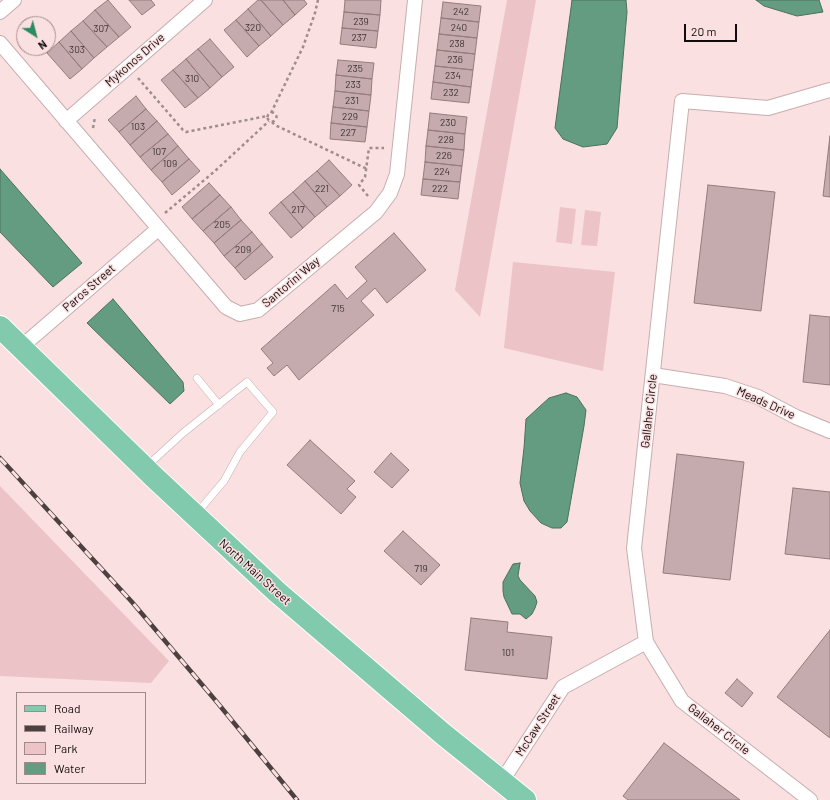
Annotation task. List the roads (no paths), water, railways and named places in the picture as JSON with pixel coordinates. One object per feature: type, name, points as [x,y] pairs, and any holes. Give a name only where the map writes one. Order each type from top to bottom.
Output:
[{"type":"main road","name":"North Main Street","points":[[0,327],[145,469],[277,592],[443,734],[525,800]]},
{"type":"street","points":[[0,12],[14,0]]},
{"type":"street","name":"Mykonos Drive","points":[[66,121],[205,0]]},
{"type":"street","name":"Santorini Way","points":[[0,43],[226,307],[240,314],[258,310],[376,212],[390,193],[397,174],[415,0]]},
{"type":"street","name":"Gallaher Circle","points":[[810,800],[682,701],[646,642],[634,548],[682,101],[768,108],[830,90]]},
{"type":"street","name":"Paros Street","points":[[20,348],[158,229]]},
{"type":"street","name":"Meads Drive","points":[[653,375],[725,386],[758,397],[830,431]]},
{"type":"street","name":"McCaw Street","points":[[502,781],[563,687],[646,642]]},
{"type":"lane","points":[[197,378],[219,405]]},
{"type":"lane","points":[[145,469],[183,433],[247,382],[273,412],[240,452],[224,481],[195,516]]},
{"type":"water","points":[[572,0],[626,0],[627,12],[617,128],[607,144],[583,147],[563,139],[555,128]]},
{"type":"water","points":[[756,0],[819,0],[823,12],[797,16],[764,6]]},
{"type":"water","points":[[0,169],[82,263],[53,287],[0,232]]},
{"type":"water","points":[[113,299],[183,382],[184,391],[170,404],[87,323]]},
{"type":"water","points":[[566,393],[577,397],[586,410],[567,522],[561,528],[552,528],[541,523],[530,511],[524,501],[520,483],[526,419],[549,398]]},
{"type":"water","points":[[520,563],[518,576],[535,596],[537,602],[532,614],[526,619],[520,614],[512,614],[504,597],[503,591],[503,582],[513,564]]},
{"type":"railway","points":[[0,458],[132,602],[297,800]]}]
